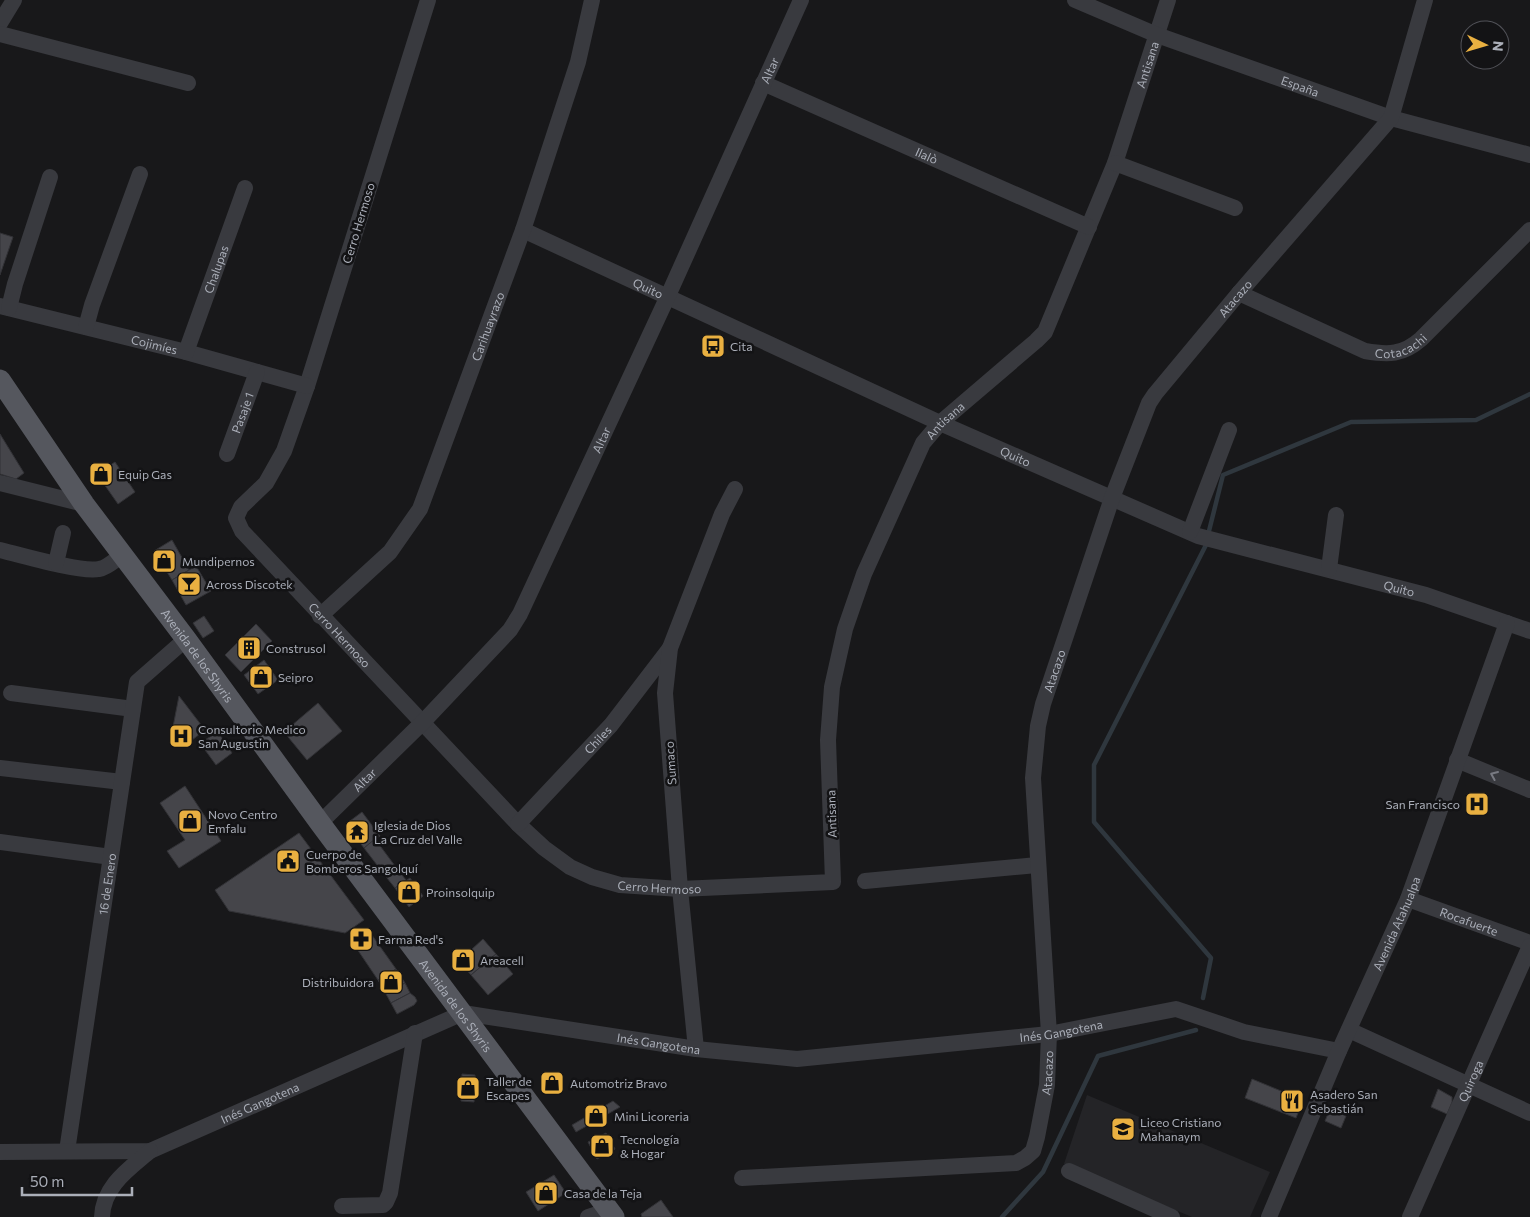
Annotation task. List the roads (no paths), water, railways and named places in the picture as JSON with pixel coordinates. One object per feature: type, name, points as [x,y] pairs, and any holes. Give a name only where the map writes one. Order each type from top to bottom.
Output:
[{"type":"main road","name":"Avenida de los Shyris","points":[[0,380],[84,504],[612,1214]]},
{"type":"street","points":[[0,23],[14,0]]},
{"type":"street","name":"Cerro Hermoso","points":[[428,0],[307,386],[284,451],[266,483],[241,507],[236,518],[242,531],[320,616],[518,824],[544,848],[570,867],[592,877],[620,885],[680,888],[833,882]]},
{"type":"street","name":"Carihuayrazo","points":[[320,616],[390,552],[420,508],[523,230],[578,62],[592,0]]},
{"type":"street","name":"Altar","points":[[320,823],[422,722],[510,630],[520,614],[667,298],[801,0]]},
{"type":"street","name":"España","points":[[1075,0],[1157,35],[1391,118],[1530,156]]},
{"type":"street","name":"Antisana","points":[[833,882],[828,740],[832,687],[845,630],[864,574],[923,442],[940,423],[1036,341],[1044,332],[1115,164],[1168,0]]},
{"type":"street","name":"Atacazo","points":[[742,1178],[1016,1163],[1033,1150],[1038,1137],[1047,1085],[1049,1034],[1033,778],[1038,726],[1043,704],[1112,498],[1152,398],[1238,293],[1391,118],[1424,0]]},
{"type":"street","points":[[0,34],[188,83]]},
{"type":"street","name":"Ilalò","points":[[764,83],[1089,226]]},
{"type":"street","points":[[1115,164],[1235,208]]},
{"type":"street","points":[[86,327],[92,305],[140,174]]},
{"type":"street","points":[[5,307],[15,284],[50,177]]},
{"type":"street","name":"Chalupas","points":[[186,352],[245,188]]},
{"type":"street","name":"Quito","points":[[523,230],[940,423],[1194,534],[1426,595],[1530,630]]},
{"type":"street","name":"Cotacachi","points":[[1238,293],[1365,351],[1382,354],[1397,352],[1410,348],[1421,339],[1530,230]]},
{"type":"street","name":"Cojimíes","points":[[5,307],[186,352],[307,386]]},
{"type":"street","name":"Pasaje 1","points":[[227,454],[257,372]]},
{"type":"street","points":[[1194,534],[1229,430]]},
{"type":"street","points":[[0,484],[84,504]]},
{"type":"street","name":"Sumaco","points":[[696,1049],[680,888],[666,693],[670,648],[719,523],[735,489]]},
{"type":"street","points":[[1329,569],[1336,515]]},
{"type":"street","points":[[56,563],[63,533]]},
{"type":"street","points":[[0,550],[93,570],[101,569],[122,555]]},
{"type":"street","name":"Avenida Atahualpa","points":[[1269,1217],[1339,1051],[1408,899],[1507,622]]},
{"type":"street","name":"16 de Enero","points":[[66,1152],[137,682],[186,639]]},
{"type":"street","name":"Chiles","points":[[518,824],[611,725],[670,648]]},
{"type":"street","points":[[11,693],[133,709]]},
{"type":"street","points":[[1457,760],[1530,790]]},
{"type":"street","points":[[0,768],[122,782]]},
{"type":"street","points":[[0,842],[110,857]]},
{"type":"street","points":[[865,881],[1037,865]]},
{"type":"street","name":"Rocafuerte","points":[[1408,899],[1530,944]]},
{"type":"street","name":"Quiroga","points":[[1410,1217],[1530,944]]},
{"type":"street","name":"Inés Gangotena","points":[[0,1152],[150,1151],[463,1013],[696,1049],[797,1059],[1049,1034],[1176,1009],[1244,1032],[1339,1051]]},
{"type":"street","points":[[1349,1030],[1530,1113]]},
{"type":"street","points":[[342,1206],[383,1205],[390,1193],[415,1033]]},
{"type":"street","points":[[102,1217],[103,1207],[110,1190],[122,1174],[150,1151]]},
{"type":"street","points":[[1069,1171],[1172,1217]]},
{"type":"street","points":[[588,1217],[612,1214]]},
{"type":"waterway","points":[[1208,535],[1223,475],[1351,422],[1476,420],[1530,394]]},
{"type":"waterway","points":[[1203,998],[1211,958],[1094,822],[1094,765],[1207,543]]},
{"type":"waterway","points":[[1002,1217],[1043,1172],[1098,1056],[1196,1030]]},
{"type":"place","name":"Cita","points":[[713,346]]},
{"type":"place","name":"Equip Gas","points":[[101,474]]},
{"type":"place","name":"Mundipernos","points":[[164,561]]},
{"type":"place","name":"Across Discotek","points":[[189,584]]},
{"type":"place","name":"Construsol","points":[[249,648]]},
{"type":"place","name":"Seipro","points":[[261,677]]},
{"type":"place","name":"Consultorio Medico San Augustin","points":[[181,736]]},
{"type":"place","name":"San Francisco","points":[[1477,804]]},
{"type":"place","name":"Novo Centro Emfalu","points":[[190,821]]},
{"type":"place","name":"Iglesia de Dios La Cruz del Valle","points":[[357,832]]},
{"type":"place","name":"Cuerpo de Bomberos Sangolquí","points":[[288,861]]},
{"type":"place","name":"Proinsolquip","points":[[409,892]]},
{"type":"place","name":"Farma Red's","points":[[361,939]]},
{"type":"place","name":"Areacell","points":[[463,960]]},
{"type":"place","name":"Distribuidora","points":[[391,982]]},
{"type":"place","name":"Automotriz Bravo","points":[[552,1083]]},
{"type":"place","name":"Taller de Escapes","points":[[468,1088]]},
{"type":"place","name":"Asadero San Sebastián","points":[[1292,1101]]},
{"type":"place","name":"Mini Licoreria","points":[[596,1116]]},
{"type":"place","name":"Liceo Cristiano Mahanaym","points":[[1123,1129]]},
{"type":"place","name":"Tecnología & Hogar","points":[[602,1146]]},
{"type":"place","name":"Casa de la Teja","points":[[546,1193]]}]
